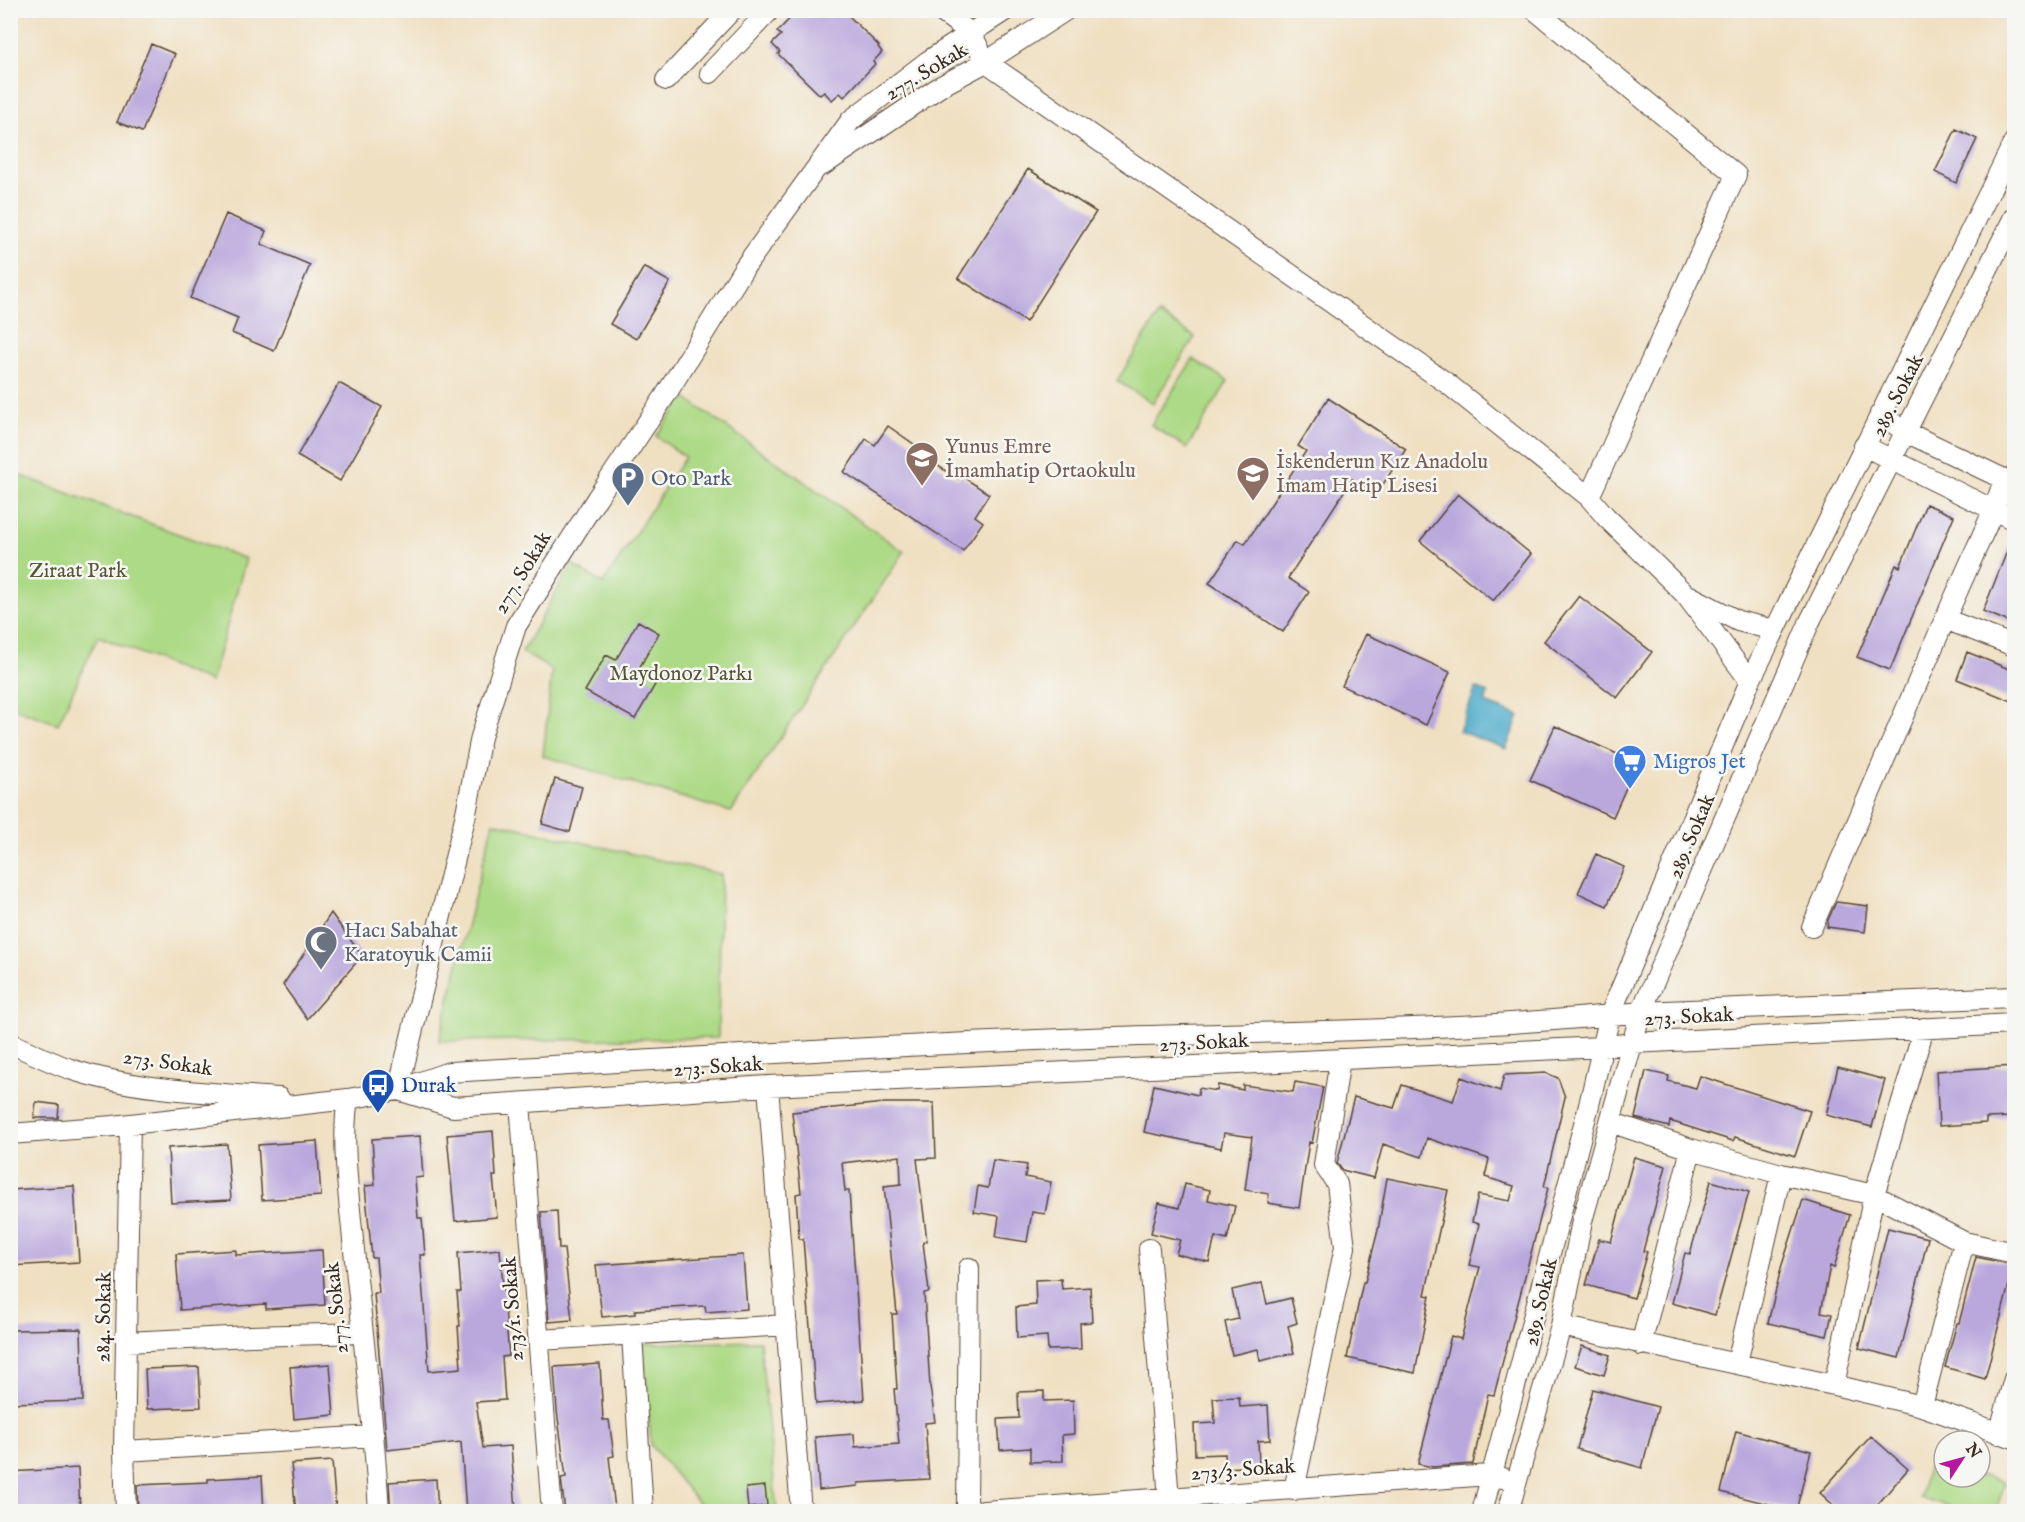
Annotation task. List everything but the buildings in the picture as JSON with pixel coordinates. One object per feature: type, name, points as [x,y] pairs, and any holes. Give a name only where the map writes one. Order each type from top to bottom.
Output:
[{"type":"street","points":[[666,80],[732,10]]},
{"type":"street","points":[[710,74],[770,10]]},
{"type":"street","points":[[939,10],[971,33],[986,62],[1448,384],[1589,497],[1606,517],[1685,594],[1750,681]]},
{"type":"street","name":"277. Sokak","points":[[398,1090],[463,830],[481,737],[516,626],[665,396],[744,268],[851,120],[928,61],[1006,10]]},
{"type":"street","name":"277. Sokak","points":[[811,173],[941,86],[986,62],[1066,10]]},
{"type":"street","points":[[1535,10],[1736,175],[1589,497]]},
{"type":"street","points":[[716,28],[736,46]]},
{"type":"street","points":[[1482,1512],[1586,1116],[1610,1015],[1750,681],[2014,142]]},
{"type":"street","name":"289. Sokak","points":[[1508,1512],[1561,1326],[1582,1221],[1641,1012],[1810,621],[2014,217]]},
{"type":"street","points":[[1812,927],[1945,619],[1994,509],[2009,482],[1906,432],[1880,414]]},
{"type":"street","points":[[1864,446],[2014,520]]},
{"type":"street","points":[[1685,594],[1738,621],[1774,630]]},
{"type":"street","points":[[1945,619],[2014,646]]},
{"type":"street","name":"273. Sokak","points":[[10,1134],[130,1124],[348,1099],[398,1090],[449,1072],[830,1050],[1115,1037],[1340,1032],[1641,1012],[2014,997]]},
{"type":"street","name":"273. Sokak","points":[[398,1090],[453,1107],[768,1086],[1602,1047],[1632,1043],[2014,1024]]},
{"type":"street","points":[[1834,1385],[1874,1195],[1924,1028]]},
{"type":"street","name":"273. Sokak","points":[[10,1043],[71,1069],[123,1082],[200,1092],[325,1101]]},
{"type":"street","points":[[1294,1490],[1345,1246],[1337,1184],[1324,1165],[1340,1059]]},
{"type":"street","points":[[768,1086],[801,1512]]},
{"type":"street","name":"277. Sokak","points":[[348,1099],[344,1118],[379,1512]]},
{"type":"street","name":"273/1. Sokak","points":[[520,1103],[552,1512]]},
{"type":"street","points":[[1610,1122],[1691,1149],[1781,1174],[1874,1195],[1964,1242],[2014,1253]]},
{"type":"street","name":"284. Sokak","points":[[126,1512],[124,1452],[130,1124]]},
{"type":"street","points":[[1641,1345],[1691,1149]]},
{"type":"street","points":[[1737,1364],[1781,1174]]},
{"type":"street","points":[[1922,1406],[1964,1242]]},
{"type":"street","points":[[1149,1249],[1169,1499]]},
{"type":"street","points":[[969,1268],[969,1512]]},
{"type":"street","points":[[539,1340],[786,1325]]},
{"type":"street","points":[[1561,1326],[1922,1406],[2007,1436],[2014,1379]]},
{"type":"street","points":[[126,1342],[363,1333]]},
{"type":"street","points":[[632,1335],[643,1512]]},
{"type":"street","points":[[124,1452],[374,1436]]},
{"type":"street","name":"273/3. Sokak","points":[[969,1512],[1490,1475],[1517,1480]]},
{"type":"green space","points":[[1159,314],[1195,337],[1153,403],[1117,381]]},
{"type":"green space","points":[[1193,359],[1228,381],[1187,448],[1151,425]]},
{"type":"green space","name":"Maydonoz Parkı","points":[[684,397],[904,552],[731,812],[543,756],[552,670],[522,652],[572,564],[603,584],[685,457],[656,436]]},
{"type":"green space","name":"Ziraat Park","points":[[11,472],[246,559],[211,682],[98,636],[58,724],[11,707]]},
{"type":"green space","points":[[493,822],[721,874],[718,1038],[439,1041]]},
{"type":"green space","points":[[760,1341],[777,1511],[705,1511],[651,1445],[643,1344]]},
{"type":"green space","points":[[1930,1461],[1932,1462],[1932,1489],[1992,1489],[1992,1478],[2005,1482],[1996,1511],[1967,1511],[1920,1498]]},
{"type":"water","points":[[1476,688],[1488,693],[1485,703],[1519,716],[1506,749],[1459,731]]},
{"type":"place","name":"Yunus Emre İmamhatip Ortaokulu","points":[[922,487]]},
{"type":"place","name":"İskenderun Kız Anadolu İmam Hatip Lisesi","points":[[1253,502]]},
{"type":"place","name":"Oto Park","points":[[628,507]]},
{"type":"place","name":"Migros Jet","points":[[1630,790]]},
{"type":"place","name":"Hacı Sabahat Karatoyuk Camii","points":[[321,971]]},
{"type":"place","name":"Durak","points":[[378,1114]]}]
